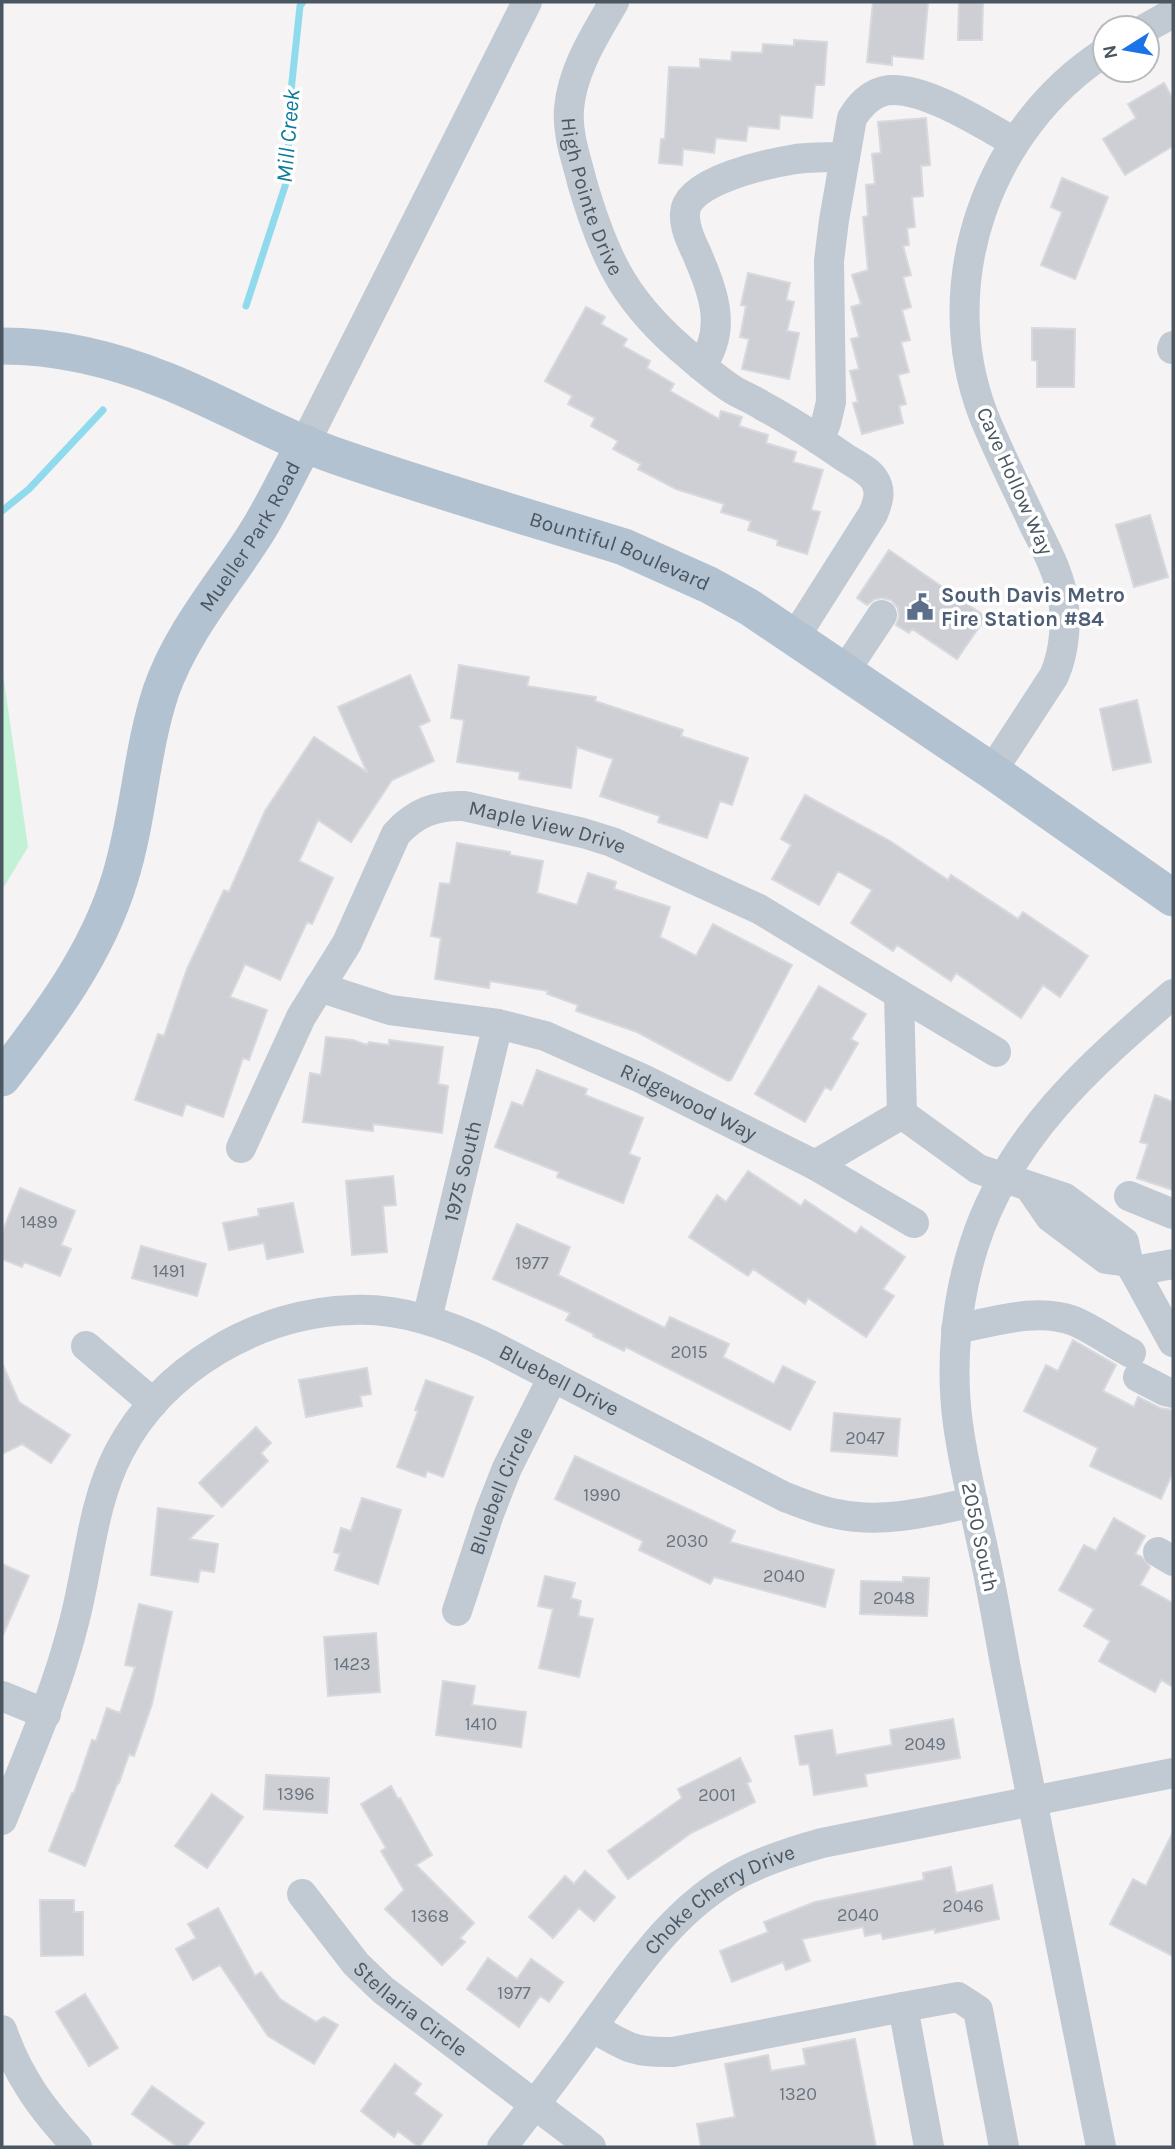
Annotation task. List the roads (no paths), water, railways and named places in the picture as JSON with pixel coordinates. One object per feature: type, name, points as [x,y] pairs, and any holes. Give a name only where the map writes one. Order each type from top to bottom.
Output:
[{"type":"main road","name":"Bountiful Boulevard","points":[[2,346],[69,352],[117,364],[166,381],[335,456],[624,547],[709,585],[795,637],[1173,898]]},
{"type":"main road","name":"Mueller Park Road","points":[[2,1078],[59,1002],[84,962],[104,921],[130,842],[148,742],[161,691],[177,653],[196,618],[252,540],[305,443]]},
{"type":"street","name":"Mueller Park Road","points":[[305,443],[527,2]]},
{"type":"street","name":"High Pointe Drive","points":[[614,2],[582,63],[572,93],[569,129],[593,218],[615,271],[644,314],[701,366],[734,391],[819,440],[873,477],[878,488],[879,500],[873,514],[795,637]]},
{"type":"street","name":"Cave Hollow Way","points":[[992,771],[1049,687],[1059,665],[1064,617],[1062,593],[1055,569],[982,412],[968,356],[965,291],[972,242],[989,190],[1014,142],[1046,100],[1091,62]]},
{"type":"street","points":[[819,440],[831,402],[829,261],[852,118],[860,106],[872,96],[886,90],[916,93],[1014,142]]},
{"type":"street","points":[[701,366],[714,345],[716,320],[709,286],[687,229],[687,204],[705,188],[736,173],[795,159],[845,157]]},
{"type":"street","points":[[845,671],[882,615]]},
{"type":"street","name":"Maple View Drive","points":[[241,1148],[301,1017],[346,943],[396,834],[419,814],[448,806],[464,806],[612,842],[759,909],[996,1052]]},
{"type":"street","name":"Ridgewood Way","points":[[319,987],[390,1010],[498,1024],[545,1036],[591,1054],[815,1165],[914,1223]]},
{"type":"street","points":[[900,994],[902,1114]]},
{"type":"street","name":"2050 South","points":[[1101,2147],[957,1422],[954,1375],[956,1329],[963,1285],[974,1244],[1002,1178],[1036,1127],[1079,1078],[1173,994]]},
{"type":"street","name":"1975 South","points":[[427,1319],[498,1024]]},
{"type":"street","points":[[902,1114],[978,1169],[1065,1198],[1110,1230],[1124,1242],[1131,1267],[1173,1342]]},
{"type":"street","points":[[815,1165],[902,1114]]},
{"type":"street","points":[[1129,1196],[1173,1214]]},
{"type":"street","points":[[1131,1267],[1173,1264]]},
{"type":"street","name":"Bluebell Drive","points":[[46,1714],[74,1625],[97,1510],[106,1480],[124,1443],[153,1403],[173,1382],[221,1348],[284,1322],[318,1313],[354,1310],[390,1312],[427,1319],[459,1331],[785,1497],[810,1507],[863,1518],[891,1518],[973,1502]]},
{"type":"street","points":[[956,1329],[1028,1316],[1049,1316],[1074,1321],[1165,1391],[1173,1393]]},
{"type":"street","points":[[86,1346],[153,1403]]},
{"type":"street","name":"Bluebell Circle","points":[[457,1611],[485,1525],[508,1468],[553,1377]]},
{"type":"street","points":[[2,1696],[46,1714],[2,1819]]},
{"type":"street","name":"Choke Cherry Drive","points":[[502,2147],[640,1963],[669,1929],[700,1900],[736,1875],[778,1856],[822,1843],[1173,1773]]},
{"type":"street","name":"Stellaria Circle","points":[[302,1894],[356,1964],[383,1990],[591,2147]]},
{"type":"street","points":[[592,2027],[633,2050],[673,2052],[958,1997],[978,2010],[1004,2147]]},
{"type":"street","points":[[903,2007],[929,2147]]},
{"type":"street","points":[[2,2030],[26,2083],[71,2145]]},
{"type":"waterway","name":"Mill Creek","points":[[246,306],[287,180],[291,91],[300,6],[303,2]]},
{"type":"waterway","points":[[2,511],[29,489],[103,410]]},
{"type":"place","name":"South Davis Metro Fire Station #84","points":[[920,607]]}]
